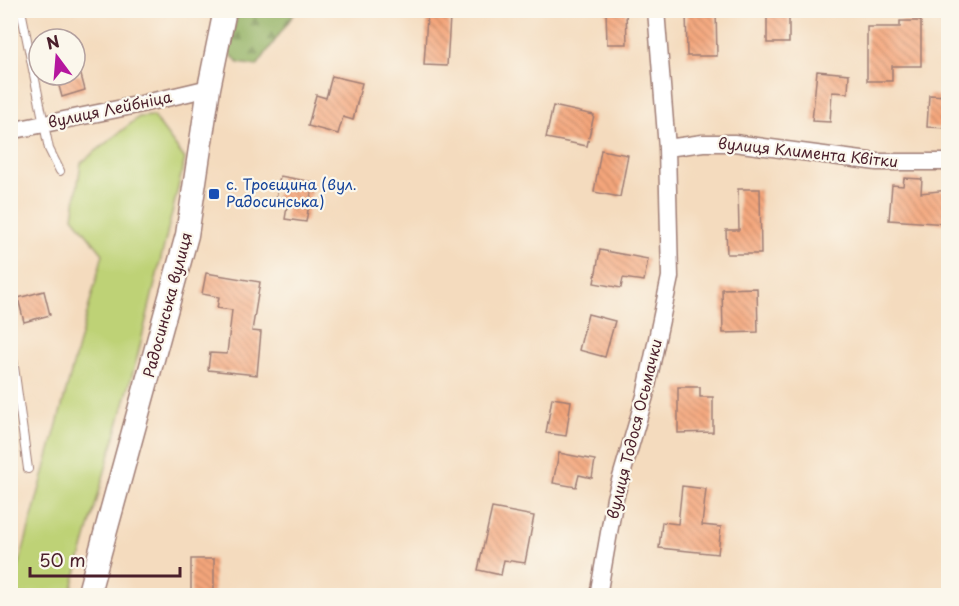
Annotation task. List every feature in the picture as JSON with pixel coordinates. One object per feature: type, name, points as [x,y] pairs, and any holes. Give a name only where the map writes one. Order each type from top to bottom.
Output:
[{"type":"street","name":"Радосинська вулиця","points":[[88,596],[187,235],[209,88],[225,10]]},
{"type":"street","name":"вулиця Тодося Осьмачки","points":[[598,596],[615,498],[645,396],[670,277],[667,148],[656,10]]},
{"type":"street","name":"вулиця Лейбніца","points":[[10,131],[209,88]]},
{"type":"street","name":"вулиця Климента Квітки","points":[[667,148],[734,142],[877,162],[948,162]]},
{"type":"lane","points":[[21,10],[49,149],[60,171]]},
{"type":"lane","points":[[10,337],[28,469]]},
{"type":"green space","points":[[238,11],[296,11],[257,66],[238,63],[229,52]]},
{"type":"green space","points":[[153,116],[185,159],[137,358],[70,595],[11,595],[103,254],[73,217],[81,163],[139,117]]},
{"type":"building","points":[[606,10],[626,10],[627,44],[607,44]]},
{"type":"building","points":[[686,10],[716,10],[717,56],[687,56]]},
{"type":"building","points":[[767,10],[789,10],[789,43],[767,43]]},
{"type":"building","points":[[427,16],[450,17],[447,66],[424,65]]},
{"type":"building","points":[[900,21],[921,21],[921,66],[892,66],[892,81],[867,81],[867,27],[900,27]]},
{"type":"building","points":[[817,71],[849,74],[848,93],[832,92],[830,122],[812,121]]},
{"type":"building","points":[[332,76],[362,83],[353,120],[343,117],[338,134],[308,126],[316,95],[326,98]]},
{"type":"building","points":[[59,87],[84,87],[85,90],[62,97]]},
{"type":"building","points":[[929,95],[948,96],[948,128],[927,127]]},
{"type":"building","points":[[553,106],[594,115],[587,146],[546,138]]},
{"type":"building","points":[[601,150],[628,155],[620,197],[594,192]]},
{"type":"building","points":[[280,176],[313,182],[306,222],[285,219],[288,201],[276,199]]},
{"type":"building","points":[[904,178],[922,179],[921,193],[948,190],[948,224],[889,220],[892,185],[903,186]]},
{"type":"building","points":[[738,189],[760,189],[761,254],[727,254],[726,230],[739,230]]},
{"type":"building","points":[[600,250],[648,259],[644,281],[623,278],[621,288],[594,283]]},
{"type":"building","points":[[206,273],[260,282],[252,331],[261,332],[257,375],[208,370],[210,353],[227,354],[232,310],[217,308],[219,297],[202,294]]},
{"type":"building","points":[[757,288],[758,332],[723,333],[722,289]]},
{"type":"building","points":[[44,291],[50,315],[24,322],[18,298]]},
{"type":"building","points":[[588,314],[615,321],[605,357],[579,350]]},
{"type":"building","points":[[678,387],[700,387],[700,397],[713,397],[713,432],[678,433]]},
{"type":"building","points":[[552,398],[571,401],[566,436],[546,433]]},
{"type":"building","points":[[559,453],[595,460],[592,478],[579,475],[576,487],[553,483]]},
{"type":"building","points":[[682,486],[706,489],[702,525],[721,527],[718,554],[659,548],[662,522],[678,524]]},
{"type":"building","points":[[492,508],[534,516],[525,563],[504,560],[501,575],[478,570]]},
{"type":"building","points":[[191,559],[214,559],[214,596],[191,596]]},
{"type":"place","name":"с. Троєщина (вул. Радосинська)","points":[[214,194]]}]
